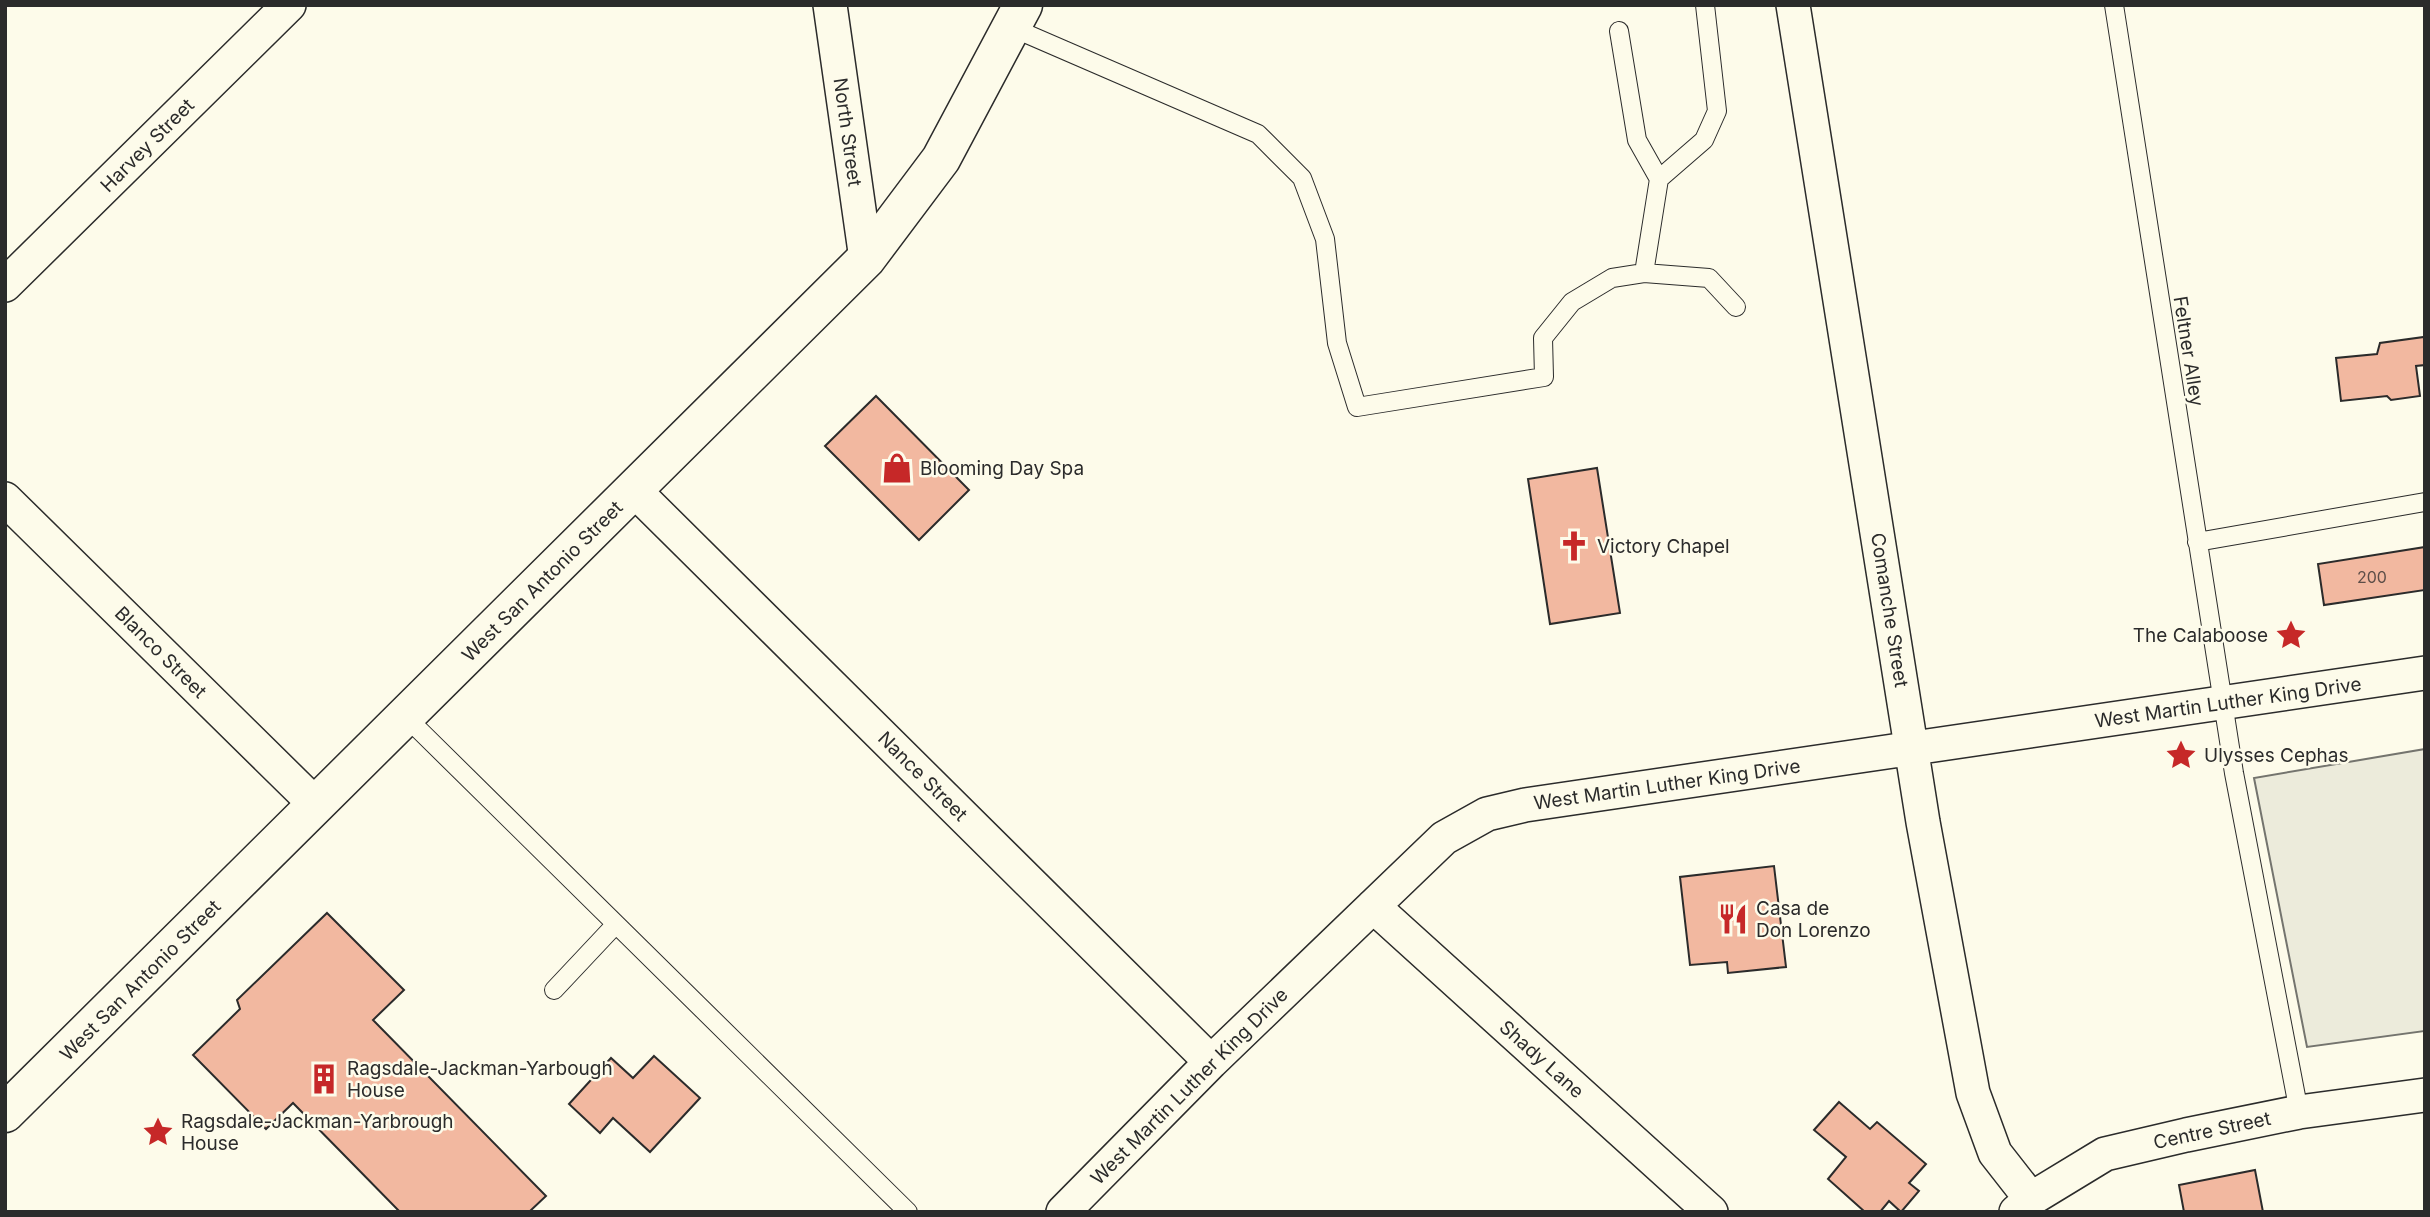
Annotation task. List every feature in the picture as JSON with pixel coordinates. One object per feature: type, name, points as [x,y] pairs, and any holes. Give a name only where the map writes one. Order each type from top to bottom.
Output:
[{"type":"street","name":"Harvey Street","points":[[5,285],[289,5]]},
{"type":"street","name":"North Street","points":[[830,5],[866,259]]},
{"type":"street","name":"Comanche Street","points":[[1793,5],[1912,748],[1973,1093],[1995,1153],[2023,1206]]},
{"type":"street","name":"West San Antonio Street","points":[[5,1114],[866,259],[941,159],[1018,17]]},
{"type":"street","name":"Nance Street","points":[[634,490],[1211,1062]]},
{"type":"street","name":"Blanco Street","points":[[5,499],[316,805]]},
{"type":"street","name":"West Martin Luther King Drive","points":[[1063,1212],[1211,1062],[1444,838],[1487,814],[1525,805],[2425,673]]},
{"type":"street","name":"Shady Lane","points":[[1373,906],[1711,1212]]},
{"type":"street","name":"Centre Street","points":[[2023,1206],[2105,1154],[2299,1112],[2425,1095]]},
{"type":"lane","points":[[1659,179],[1704,140],[1717,111],[1705,5]]},
{"type":"lane","name":"Feltner Alley","points":[[2114,5],[2222,703],[2299,1112]]},
{"type":"lane","points":[[1018,17],[1258,134],[1302,178],[1325,239],[1337,343],[1357,407],[1544,377],[1543,338],[1572,302],[1612,278],[1644,273],[1709,278],[1735,307]]},
{"type":"lane","points":[[1619,31],[1637,141],[1659,179],[1644,273]]},
{"type":"lane","points":[[2197,542],[2425,502]]},
{"type":"lane","points":[[405,716],[908,1212]]},
{"type":"lane","points":[[554,990],[616,925]]},
{"type":"shaded area","points":[[2425,749],[2425,1031],[2307,1047],[2254,778]]},
{"type":"building","points":[[2424,337],[2425,365],[2416,366],[2420,396],[2391,400],[2387,396],[2341,401],[2336,358],[2377,354],[2380,343]]},
{"type":"building","name":"Blooming Day Spa","points":[[876,396],[969,490],[919,540],[825,446]]},
{"type":"building","name":"Victory Chapel","points":[[1597,468],[1620,613],[1550,624],[1528,479]]},
{"type":"building","points":[[2425,547],[2425,590],[2324,605],[2318,564]]},
{"type":"building","name":"Casa de Don Lorenzo","points":[[1774,866],[1786,967],[1728,973],[1727,962],[1690,965],[1680,877]]},
{"type":"building","name":"Ragsdale-Jackman-Yarbough House","points":[[327,913],[404,990],[373,1020],[546,1196],[529,1212],[400,1212],[293,1103],[266,1129],[193,1055],[240,1009],[237,1000]]},
{"type":"building","points":[[654,1056],[700,1098],[650,1152],[613,1118],[600,1133],[569,1104],[611,1058],[633,1078]]},
{"type":"building","points":[[1839,1102],[1870,1129],[1877,1122],[1926,1164],[1909,1183],[1919,1191],[1901,1212],[1889,1201],[1880,1212],[1865,1212],[1828,1179],[1846,1157],[1814,1130]]},
{"type":"building","points":[[2255,1170],[2263,1212],[2184,1212],[2179,1185]]},
{"type":"place","name":"Blooming Day Spa","points":[[897,468]]},
{"type":"place","name":"Victory Chapel","points":[[1574,546]]},
{"type":"place","name":"The Calaboose","points":[[2291,635]]},
{"type":"place","name":"Ulysses Cephas","points":[[2181,755]]},
{"type":"place","name":"Casa de Don Lorenzo","points":[[1733,919]]},
{"type":"place","name":"Ragsdale-Jackman-Yarbough House","points":[[324,1079]]},
{"type":"place","name":"Ragsdale-Jackman-Yarbrough House","points":[[158,1132]]}]
